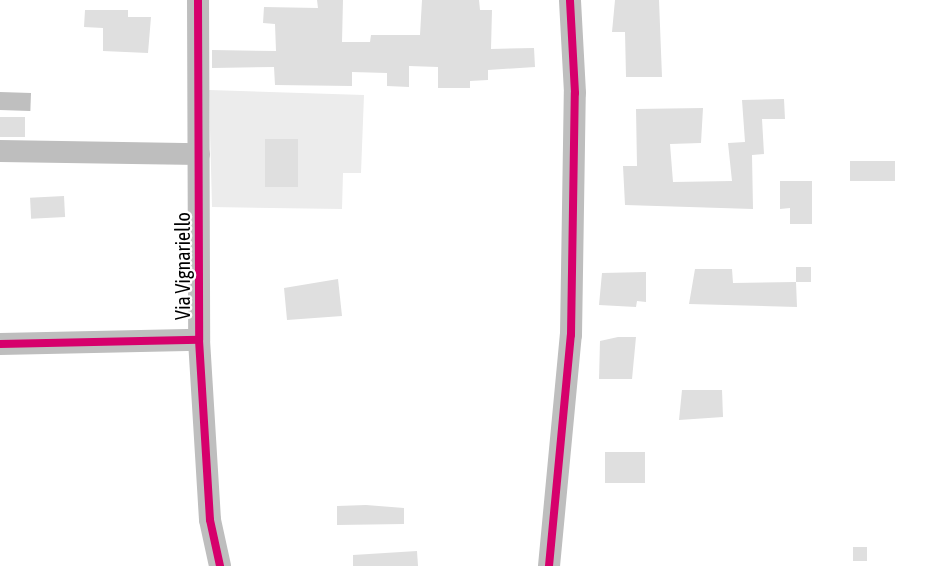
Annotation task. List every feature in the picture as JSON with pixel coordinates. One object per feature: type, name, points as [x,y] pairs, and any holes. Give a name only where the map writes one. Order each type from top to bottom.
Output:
[{"type":"street","name":"Via Vignariello","points":[[198,0],[199,340],[209,509],[220,566]]},
{"type":"street","points":[[549,566],[572,319],[575,93],[570,0]]},
{"type":"street","points":[[0,151],[199,154]]},
{"type":"street","points":[[0,344],[199,340]]},
{"type":"shaded area","points":[[209,90],[364,95],[361,173],[343,173],[342,209],[212,207]]},
{"type":"shaded area","points":[[0,92],[31,93],[30,111],[0,110]]},
{"type":"building","points":[[317,0],[343,0],[342,42],[370,42],[371,35],[420,35],[422,0],[479,0],[480,10],[492,10],[491,49],[534,48],[535,67],[488,70],[488,80],[470,81],[470,88],[438,88],[438,67],[409,66],[409,87],[387,86],[387,73],[352,72],[352,86],[275,85],[274,67],[212,68],[212,50],[276,51],[275,24],[263,23],[264,7],[318,8]]},
{"type":"building","points":[[615,0],[659,0],[662,77],[626,77],[625,32],[612,32]]},
{"type":"building","points":[[85,10],[128,10],[128,17],[151,17],[148,53],[103,51],[103,28],[84,27]]},
{"type":"building","points":[[784,99],[785,119],[762,119],[764,154],[752,155],[753,209],[625,205],[623,166],[637,166],[636,109],[703,108],[701,143],[670,144],[673,182],[732,181],[728,143],[745,142],[742,100]]},
{"type":"building","points":[[0,117],[25,117],[25,137],[0,137]]},
{"type":"building","points":[[265,139],[298,139],[298,187],[265,187]]},
{"type":"building","points":[[850,161],[895,161],[895,181],[850,181]]},
{"type":"building","points":[[780,181],[812,181],[812,224],[790,224],[790,208],[780,209]]},
{"type":"building","points":[[64,196],[65,217],[31,219],[30,198]]},
{"type":"building","points":[[796,267],[811,267],[811,282],[796,282]]},
{"type":"building","points":[[695,269],[732,269],[733,283],[796,282],[797,307],[689,304]]},
{"type":"building","points":[[646,272],[646,302],[637,301],[636,307],[599,305],[602,273]]},
{"type":"building","points":[[338,279],[342,316],[287,320],[284,288]]},
{"type":"building","points":[[618,337],[636,337],[632,379],[599,379],[600,341]]},
{"type":"building","points":[[682,390],[722,390],[723,417],[679,420]]},
{"type":"building","points":[[605,452],[645,452],[645,483],[605,483]]},
{"type":"building","points":[[366,505],[404,508],[404,524],[337,525],[337,506]]},
{"type":"building","points":[[853,547],[867,547],[867,561],[853,561]]},
{"type":"building","points":[[417,551],[418,566],[353,566],[353,555]]},
{"type":"cycle path","points":[[198,0],[199,340],[210,520],[220,566]]},
{"type":"cycle path","points":[[549,566],[571,335],[575,93],[570,0]]},
{"type":"cycle path","points":[[0,344],[199,340]]}]
